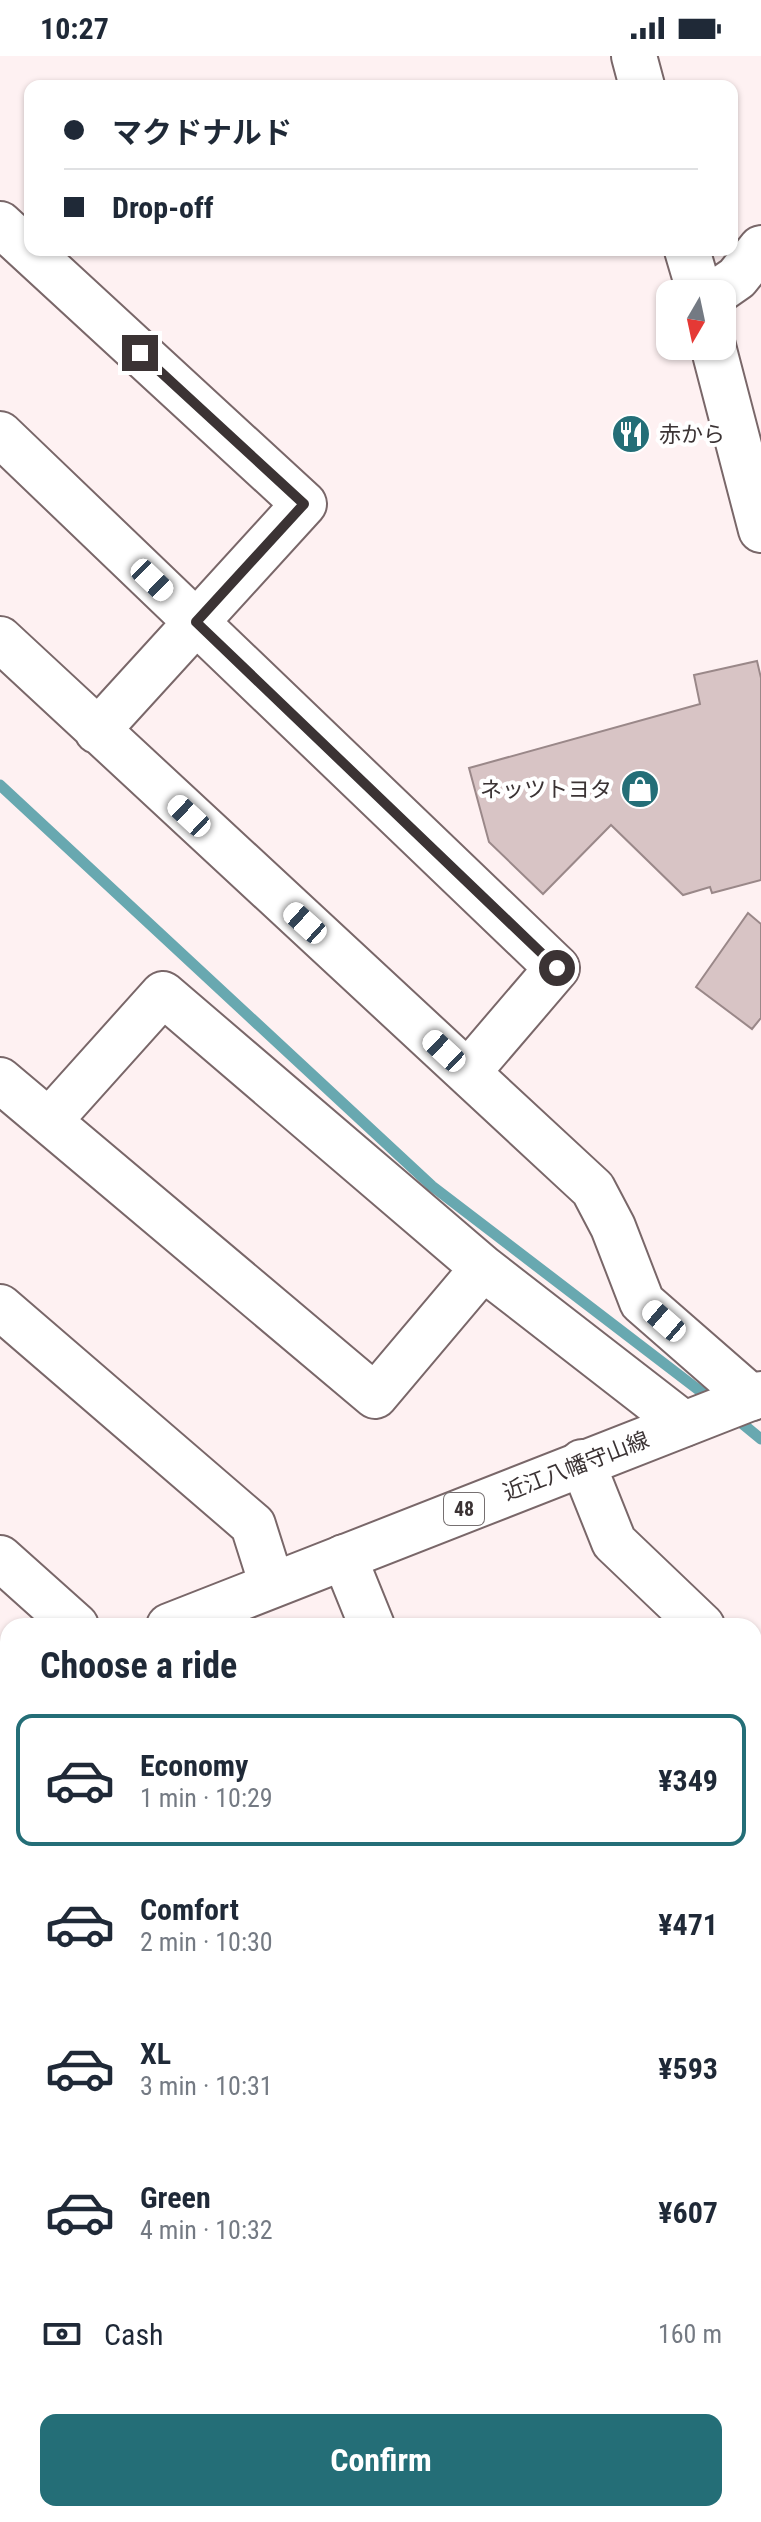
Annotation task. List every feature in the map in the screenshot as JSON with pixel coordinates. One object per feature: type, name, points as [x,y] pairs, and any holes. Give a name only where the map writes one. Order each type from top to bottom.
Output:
[{"type":"street","points":[[634,56],[640,80]]},
{"type":"street","points":[[0,224],[24,246]]},
{"type":"street","points":[[734,280],[761,248]]},
{"type":"street","points":[[35,256],[304,504],[97,731]]},
{"type":"street","points":[[689,256],[696,280]]},
{"type":"street","points":[[717,360],[761,530]]},
{"type":"street","points":[[0,434],[557,968],[468,1072]]},
{"type":"street","points":[[0,639],[593,1189],[613,1227],[642,1302],[756,1396]]},
{"type":"street","points":[[49,1121],[163,994],[483,1268],[684,1424]]},
{"type":"street","points":[[0,1080],[375,1396],[483,1268]]},
{"type":"street","points":[[0,1307],[253,1525],[272,1585]]},
{"type":"street","name":"近江八幡守山線","points":[[189,1618],[756,1396]]},
{"type":"street","points":[[582,1462],[614,1542],[694,1618]]},
{"type":"street","points":[[344,1557],[369,1618]]},
{"type":"street","points":[[0,1558],[67,1618]]},
{"type":"building","points":[[757,661],[761,678],[761,880],[712,893],[710,887],[683,895],[611,825],[543,894],[489,842],[469,768],[700,704],[694,675]]},
{"type":"building","points":[[748,913],[761,924],[761,1018],[752,1029],[696,987]]},
{"type":"waterway","points":[[0,785],[432,1186],[713,1401]]},
{"type":"waterway","points":[[733,1416],[761,1439]]},
{"type":"place","name":"赤から","points":[[631,434]]},
{"type":"place","name":"ネッツトヨタ","points":[[640,789]]},
{"type":"route","points":[[140,353],[304,504],[196,622],[557,968]]}]
